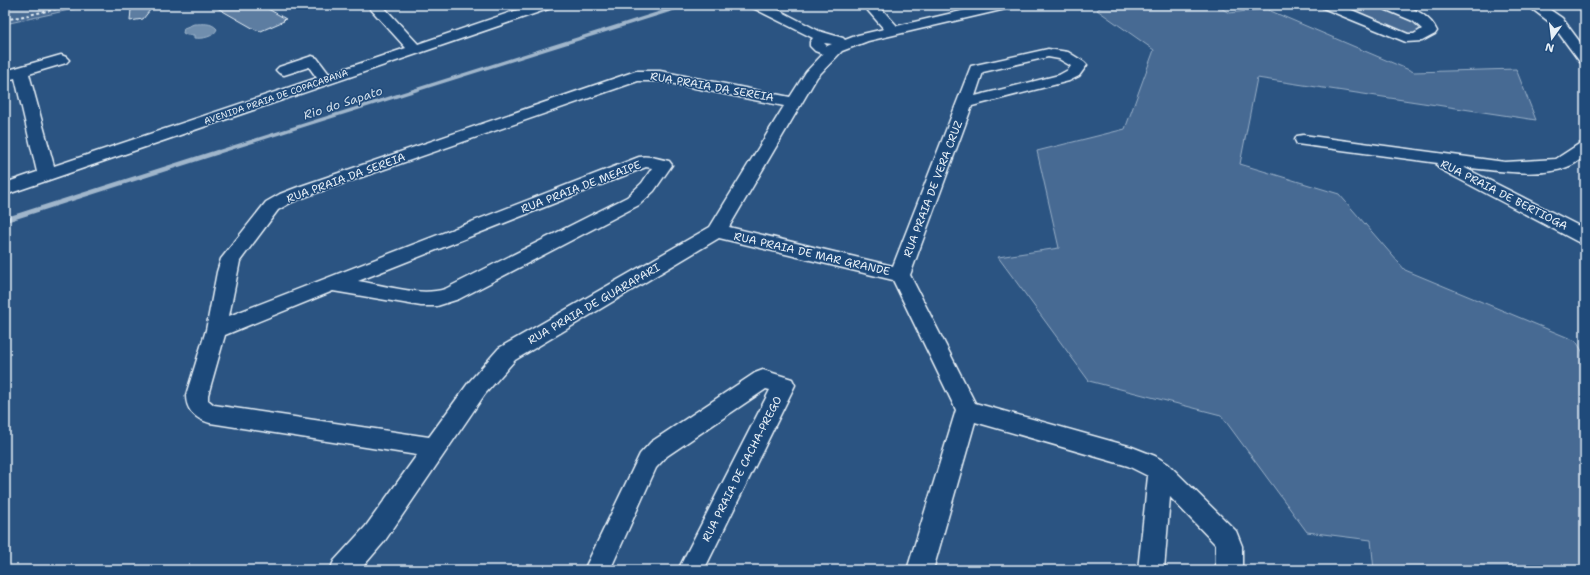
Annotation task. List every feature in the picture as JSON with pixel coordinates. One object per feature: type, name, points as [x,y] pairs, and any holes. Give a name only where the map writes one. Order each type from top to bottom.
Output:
[{"type":"street","points":[[374,5],[415,50]]},
{"type":"street","name":"AVENIDA PRAIA DE COPACABANA","points":[[5,189],[415,50],[524,8],[546,5]]},
{"type":"street","points":[[758,5],[794,25],[810,36],[828,44]]},
{"type":"street","points":[[870,5],[894,31]]},
{"type":"street","name":"RUA PRAIA DE GUARAPARI","points":[[343,570],[375,534],[477,388],[508,354],[717,231],[811,76],[828,44],[864,38],[1005,5]]},
{"type":"street","points":[[1328,5],[1402,36],[1414,39],[1429,33],[1430,29],[1428,25],[1421,19],[1386,5]]},
{"type":"street","points":[[1534,5],[1557,21],[1579,42],[1585,59]]},
{"type":"street","name":"RUA PRAIA DE VERA CRUZ","points":[[900,275],[965,104],[976,69],[1048,53],[1063,55],[1079,65],[1074,73],[1064,78],[965,104]]},
{"type":"street","points":[[5,76],[61,60]]},
{"type":"street","points":[[284,70],[312,61],[326,80]]},
{"type":"street","points":[[21,72],[47,175]]},
{"type":"street","name":"RUA PRAIA DA SEREIA","points":[[435,448],[210,414],[202,410],[197,403],[197,395],[216,330],[227,272],[231,259],[272,206],[286,198],[304,191],[636,76],[660,76],[794,103]]},
{"type":"street","points":[[1303,140],[1434,158]]},
{"type":"street","name":"RUA PRAIA DE BERTIOGA","points":[[1434,158],[1505,167],[1546,166],[1560,164],[1585,148]]},
{"type":"street","name":"RUA PRAIA DE BERTIOGA","points":[[1434,158],[1585,237]]},
{"type":"street","name":"RUA PRAIA DE MEAIPE","points":[[216,330],[331,284],[645,161],[663,165],[648,187],[632,201],[452,294],[437,299],[421,299],[331,284]]},
{"type":"street","name":"RUA PRAIA DE MAR GRANDE","points":[[717,231],[900,275],[967,410]]},
{"type":"street","name":"RUA PRAIA DE CACHA-PREGO","points":[[596,570],[640,477],[648,462],[659,449],[763,379],[784,385],[691,570]]},
{"type":"street","points":[[920,570],[967,410],[1132,457],[1147,463],[1160,471],[1227,539],[1229,546],[1228,570]]},
{"type":"street","points":[[1151,570],[1160,471]]},
{"type":"street","name":"RUA PRAIA DE GUARAPARI","points":[[356,570],[375,534]]},
{"type":"path","points":[[5,20],[75,5]]},
{"type":"shaded area","points":[[5,5],[92,5],[5,24]]},
{"type":"shaded area","points":[[1104,5],[1216,5],[1229,13],[1266,9],[1414,72],[1516,69],[1536,120],[1257,78],[1240,164],[1339,194],[1405,270],[1576,341],[1585,356],[1585,570],[1374,570],[1371,540],[1307,532],[1221,415],[1089,381],[998,257],[1059,248],[1037,151],[1125,129],[1154,50],[1097,10]]},
{"type":"shaded area","points":[[1335,5],[1380,5],[1419,21],[1424,30],[1410,36]]},
{"type":"shaded area","points":[[194,24],[209,24],[217,29],[211,36],[201,38],[194,38],[194,35],[187,35],[183,33],[184,28]]},
{"type":"building","points":[[154,5],[143,19],[130,21],[131,9]]},
{"type":"building","points":[[212,5],[263,6],[286,19],[261,31],[256,30]]},
{"type":"waterway","name":"Rio do Sapato","points":[[215,153],[686,5]]},
{"type":"waterway","name":"Rio do Sapato","points":[[5,220],[218,152]]}]
